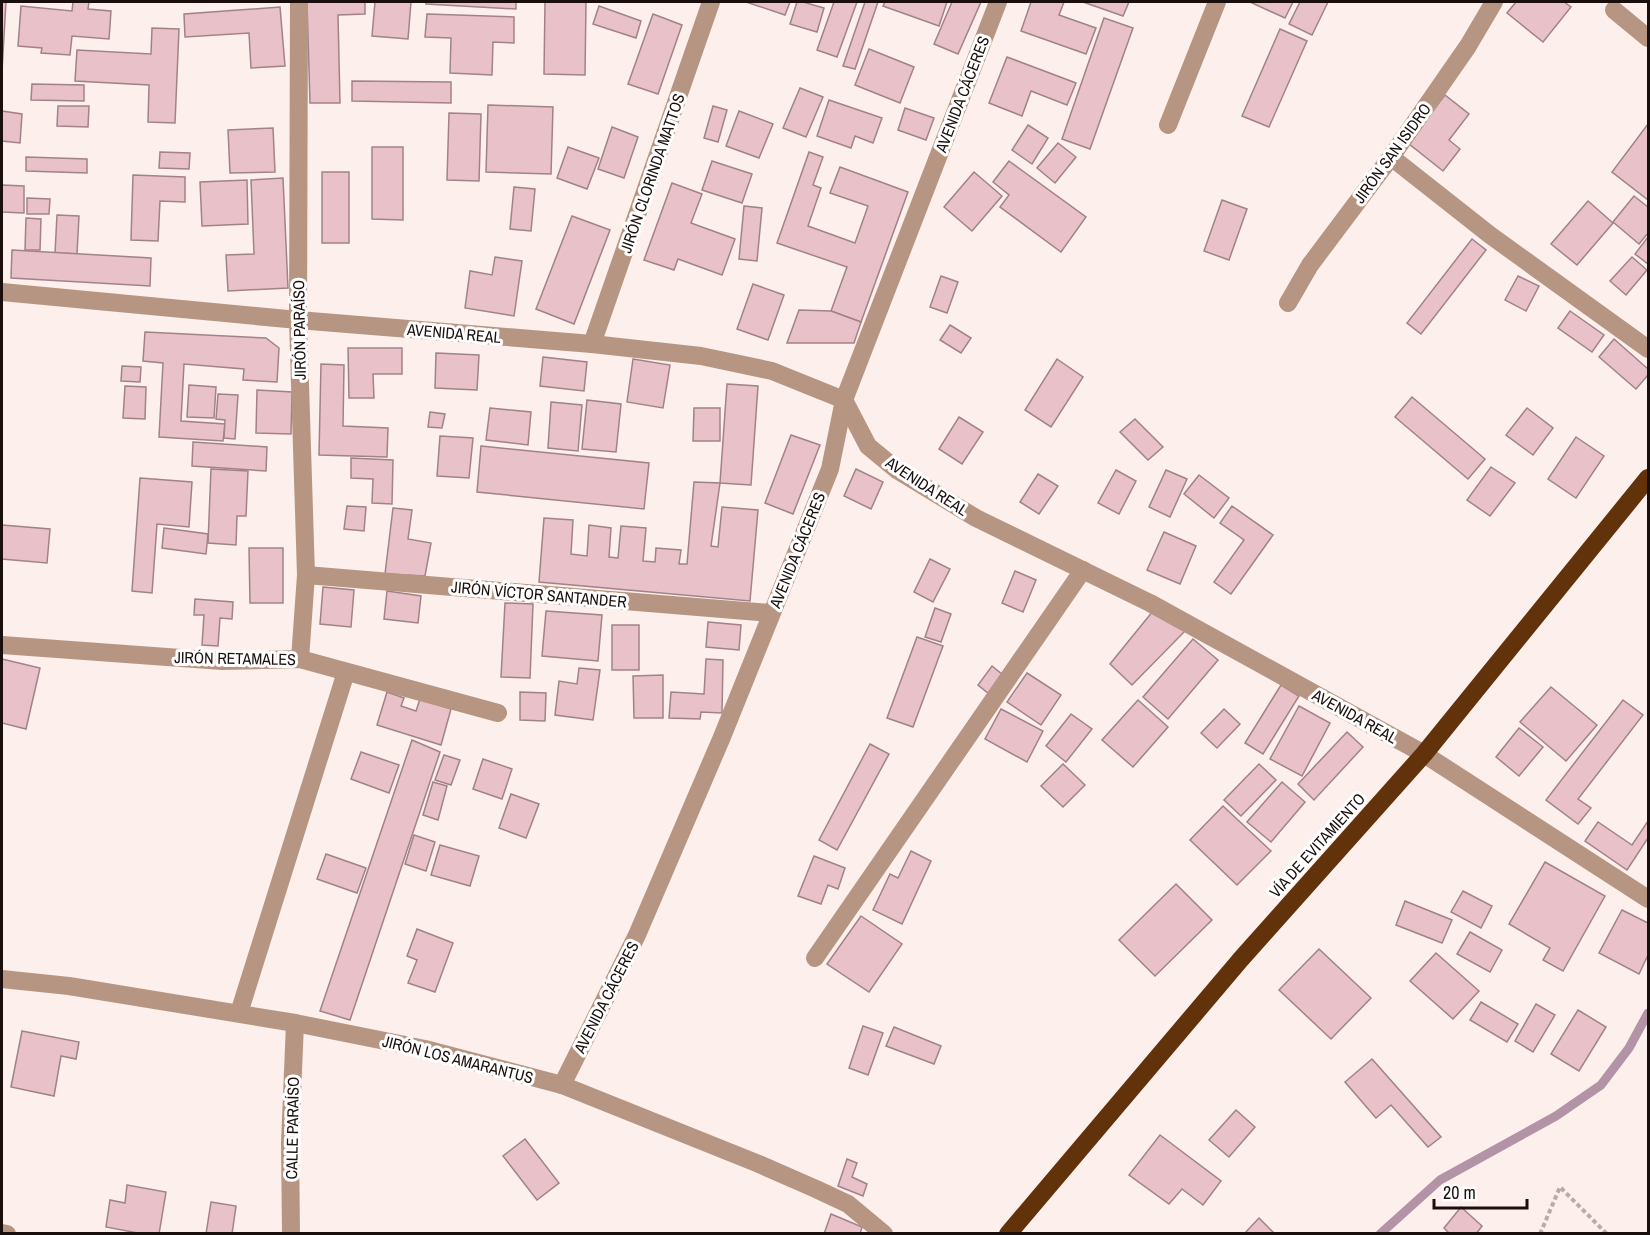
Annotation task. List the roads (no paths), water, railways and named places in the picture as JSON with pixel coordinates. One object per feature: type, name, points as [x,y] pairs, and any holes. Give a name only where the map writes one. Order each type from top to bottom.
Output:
[{"type":"highway","name":"VÍA DE EVITAMIENTO","points":[[1008,1233],[1241,959],[1424,754],[1648,478]]},
{"type":"street","name":"JIRÓN PARAÍSO","points":[[299,2],[298,320],[306,575],[300,659]]},
{"type":"street","name":"JIRÓN CLORINDA MATTOS","points":[[592,344],[711,2]]},
{"type":"street","name":"AVENIDA CÁCERES","points":[[562,1085],[637,935],[722,737],[830,468],[844,400],[998,2]]},
{"type":"street","points":[[1167,125],[1217,2]]},
{"type":"street","name":"JIRÓN SAN ISIDRO","points":[[1288,303],[1310,265],[1391,157],[1467,46],[1490,3]]},
{"type":"street","points":[[1614,10],[1648,38]]},
{"type":"street","points":[[1391,157],[1491,235],[1648,350]]},
{"type":"street","name":"AVENIDA REAL","points":[[2,292],[298,320],[592,344],[701,356],[772,371],[844,400],[868,446],[897,470],[976,518],[1150,603],[1424,754],[1648,898]]},
{"type":"street","points":[[815,958],[1083,570]]},
{"type":"street","name":"JIRÓN VÍCTOR SANTANDER","points":[[306,575],[771,614]]},
{"type":"street","name":"JIRÓN RETAMALES","points":[[2,645],[222,661],[300,659],[498,713]]},
{"type":"street","points":[[239,1013],[346,672]]},
{"type":"street","name":"JIRÓN LOS AMARANTUS","points":[[2,979],[69,986],[295,1023],[425,1049],[562,1085],[816,1189],[848,1204],[884,1233]]},
{"type":"street","name":"CALLE PARAÍSO","points":[[291,1233],[290,1143],[295,1023]]},
{"type":"street","points":[[2,1233],[7,1233]]},
{"type":"waterway","points":[[1380,1234],[1440,1180],[1556,1116],[1601,1085],[1629,1048],[1648,1013]]}]
